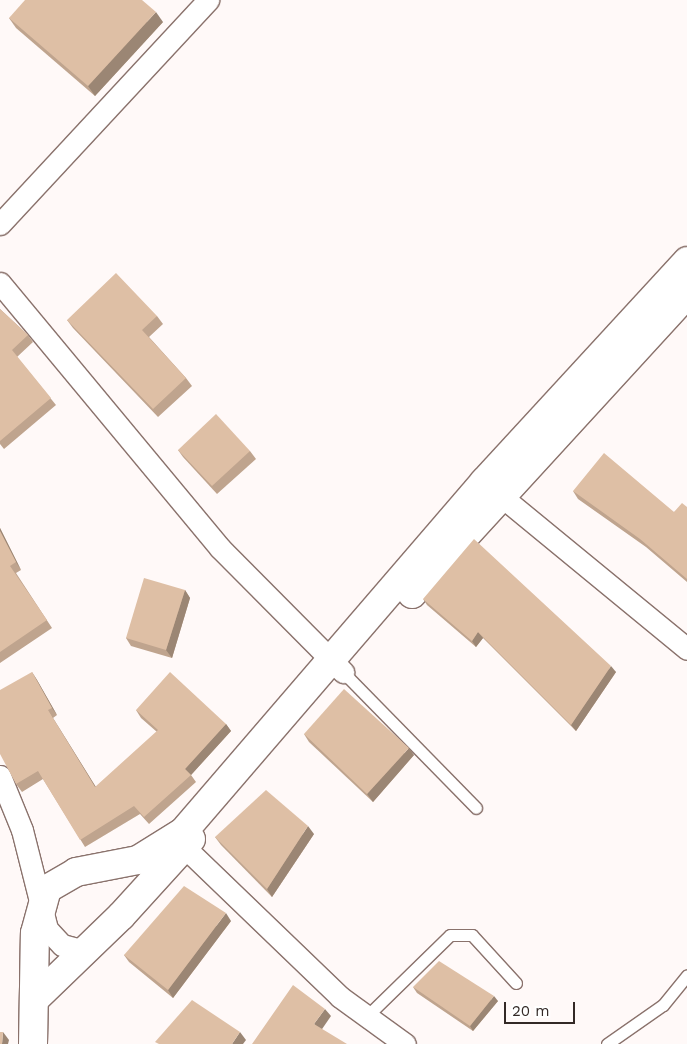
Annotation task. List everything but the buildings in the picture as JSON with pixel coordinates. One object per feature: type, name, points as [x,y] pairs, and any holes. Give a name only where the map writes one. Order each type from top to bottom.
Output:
[{"type":"street","points":[[0,224],[208,0]]},
{"type":"street","points":[[35,999],[84,952],[179,842],[337,666],[492,489],[687,261]]},
{"type":"street","points":[[0,283],[220,548],[337,666]]},
{"type":"street","points":[[492,489],[687,294]]},
{"type":"street","points":[[492,489],[687,649]]},
{"type":"street","points":[[0,776],[22,830],[40,902],[54,938],[84,952]]},
{"type":"street","points":[[33,1044],[35,933],[40,902],[59,879],[123,866],[179,842]]},
{"type":"street","points":[[179,842],[313,973],[366,1017],[405,1044]]},
{"type":"lane","points":[[337,666],[476,808]]},
{"type":"lane","points":[[366,1017],[450,935],[472,935],[516,983]]},
{"type":"lane","points":[[607,1044],[663,1004],[687,975]]}]
